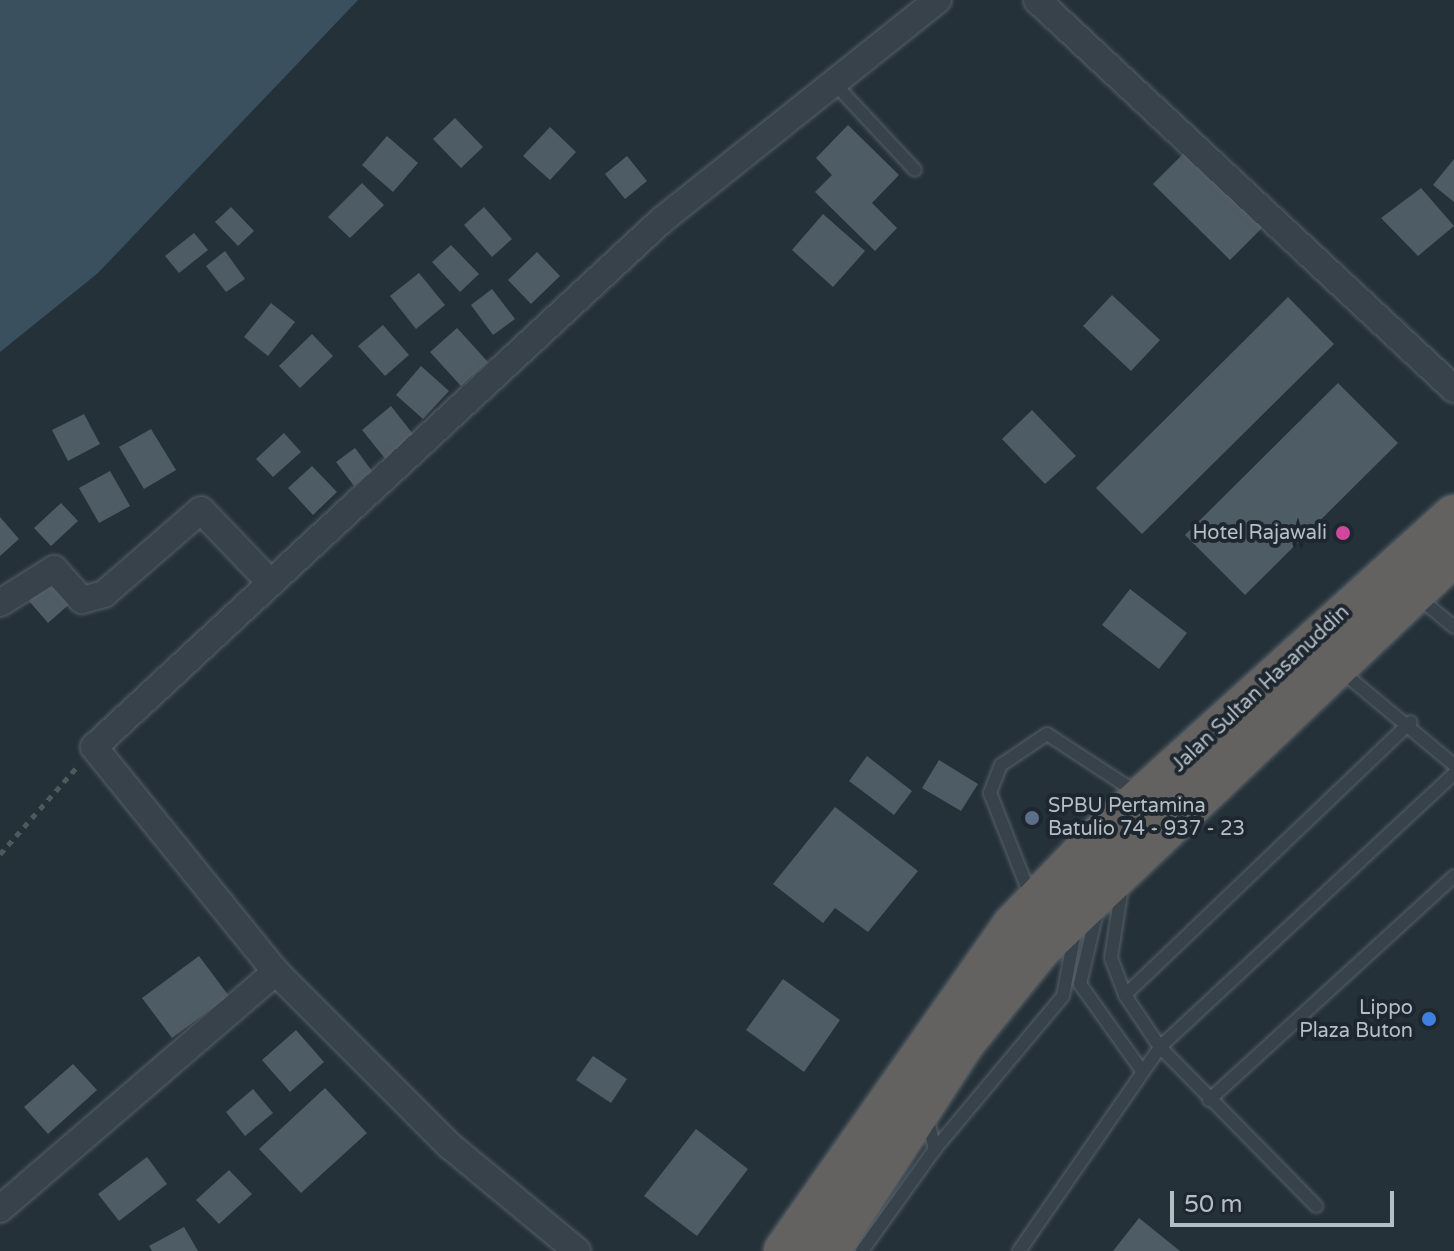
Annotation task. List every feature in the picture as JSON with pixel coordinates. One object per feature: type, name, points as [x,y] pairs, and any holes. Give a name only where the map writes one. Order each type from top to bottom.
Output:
[{"type":"highway","name":"Jalan Sultan Hasanuddin","points":[[785,1251],[982,964],[1035,903],[1143,798],[1454,516]]},
{"type":"highway","name":"Jalan Sultan Hasanuddin","points":[[828,1251],[1023,967],[1454,554]]},
{"type":"street","points":[[577,1251],[450,1146],[276,972],[94,747],[662,220],[938,0]]},
{"type":"street","points":[[1037,0],[1454,389]]},
{"type":"street","points":[[0,603],[54,569],[82,600],[104,594],[201,510],[271,583]]},
{"type":"street","points":[[0,1209],[276,972]]},
{"type":"lane","points":[[833,82],[915,170]]},
{"type":"lane","points":[[1414,594],[1454,627]]},
{"type":"lane","points":[[1337,669],[1411,722],[1454,765]]},
{"type":"lane","points":[[1125,995],[1411,722]]},
{"type":"lane","points":[[1035,903],[1000,833],[990,793],[1001,765],[1047,734],[1143,798]]},
{"type":"lane","points":[[1019,1251],[1160,1047],[1454,774]]},
{"type":"lane","points":[[1209,1100],[1454,876]]},
{"type":"lane","points":[[1103,888],[1111,958],[1125,995],[1160,1047],[1316,1206]]},
{"type":"lane","points":[[1103,888],[1080,984],[1142,1071]]},
{"type":"lane","points":[[862,1251],[935,1149],[1063,996],[1103,888]]},
{"type":"lane","points":[[924,1107],[935,1149]]},
{"type":"path","points":[[0,854],[94,747]]},
{"type":"water","points":[[0,0],[358,0],[98,273],[0,352]]},
{"type":"building","points":[[455,118],[483,147],[461,168],[433,139]]},
{"type":"building","points":[[848,125],[899,175],[872,203],[897,228],[875,251],[815,192],[832,175],[816,158]]},
{"type":"building","points":[[550,127],[576,152],[550,180],[523,156]]},
{"type":"building","points":[[387,136],[418,163],[393,192],[362,165]]},
{"type":"building","points":[[1186,151],[1263,227],[1230,260],[1153,184]]},
{"type":"building","points":[[627,156],[647,181],[625,199],[605,174]]},
{"type":"building","points":[[1454,159],[1454,202],[1433,185]]},
{"type":"building","points":[[362,183],[384,205],[350,238],[328,217]]},
{"type":"building","points":[[1421,188],[1454,226],[1418,256],[1381,218]]},
{"type":"building","points":[[231,207],[254,231],[238,246],[215,222]]},
{"type":"building","points":[[484,207],[512,239],[492,257],[464,225]]},
{"type":"building","points":[[823,214],[865,251],[833,287],[792,250]]},
{"type":"building","points":[[194,233],[208,250],[179,273],[165,256]]},
{"type":"building","points":[[451,245],[479,274],[460,292],[432,262]]},
{"type":"building","points":[[225,251],[245,279],[226,292],[206,266]]},
{"type":"building","points":[[537,252],[560,276],[531,304],[508,280]]},
{"type":"building","points":[[419,273],[445,305],[416,329],[390,296]]},
{"type":"building","points":[[492,289],[515,319],[493,335],[471,305]]},
{"type":"building","points":[[1112,295],[1160,340],[1131,371],[1083,326]]},
{"type":"building","points":[[1288,297],[1334,344],[1142,534],[1096,488]]},
{"type":"building","points":[[271,303],[295,322],[268,356],[244,337]]},
{"type":"building","points":[[383,325],[409,355],[385,376],[358,346]]},
{"type":"building","points":[[457,328],[488,362],[461,386],[430,352]]},
{"type":"building","points":[[312,334],[333,356],[300,388],[279,366]]},
{"type":"building","points":[[421,366],[449,391],[423,419],[396,395]]},
{"type":"building","points":[[1338,383],[1398,443],[1245,595],[1185,535]]},
{"type":"building","points":[[391,406],[420,443],[391,466],[362,430]]},
{"type":"building","points":[[1032,410],[1076,456],[1045,484],[1002,439]]},
{"type":"building","points":[[84,414],[100,444],[68,461],[52,430]]},
{"type":"building","points":[[151,429],[176,470],[144,489],[119,447]]},
{"type":"building","points":[[284,433],[301,452],[273,477],[256,459]]},
{"type":"building","points":[[355,448],[372,471],[354,486],[336,462]]},
{"type":"building","points":[[312,466],[337,492],[313,515],[288,488]]},
{"type":"building","points":[[110,471],[130,506],[99,523],[79,488]]},
{"type":"building","points":[[61,503],[78,521],[51,546],[34,528]]},
{"type":"building","points":[[0,517],[19,539],[0,556]]},
{"type":"building","points":[[53,579],[73,601],[48,623],[29,601]]},
{"type":"building","points":[[1130,589],[1187,633],[1159,669],[1102,625]]},
{"type":"building","points":[[867,756],[912,791],[894,815],[849,781]]},
{"type":"building","points":[[939,760],[978,784],[961,811],[922,788]]},
{"type":"building","points":[[835,807],[918,871],[868,932],[835,908],[823,923],[773,884]]},
{"type":"building","points":[[199,956],[229,996],[172,1038],[142,998]]},
{"type":"building","points":[[783,979],[840,1020],[804,1072],[746,1030]]},
{"type":"building","points":[[296,1030],[324,1062],[290,1092],[262,1060]]},
{"type":"building","points":[[593,1056],[627,1079],[611,1103],[576,1080]]},
{"type":"building","points":[[73,1064],[97,1090],[48,1134],[24,1107]]},
{"type":"building","points":[[325,1088],[367,1133],[301,1193],[259,1149]]},
{"type":"building","points":[[253,1089],[273,1113],[245,1136],[226,1112]]},
{"type":"building","points":[[696,1129],[748,1169],[697,1236],[644,1196]]},
{"type":"building","points":[[147,1157],[167,1184],[119,1221],[98,1194]]},
{"type":"building","points":[[229,1170],[252,1194],[219,1224],[196,1200]]},
{"type":"building","points":[[1139,1218],[1180,1251],[1113,1251]]},
{"type":"building","points":[[184,1227],[198,1251],[152,1251],[149,1246]]},
{"type":"place","name":"Hotel Rajawali","points":[[1343,533]]},
{"type":"place","name":"SPBU Pertamina Batulio 74 - 937 - 23","points":[[1032,818]]},
{"type":"place","name":"Lippo Plaza Buton","points":[[1429,1019]]}]
